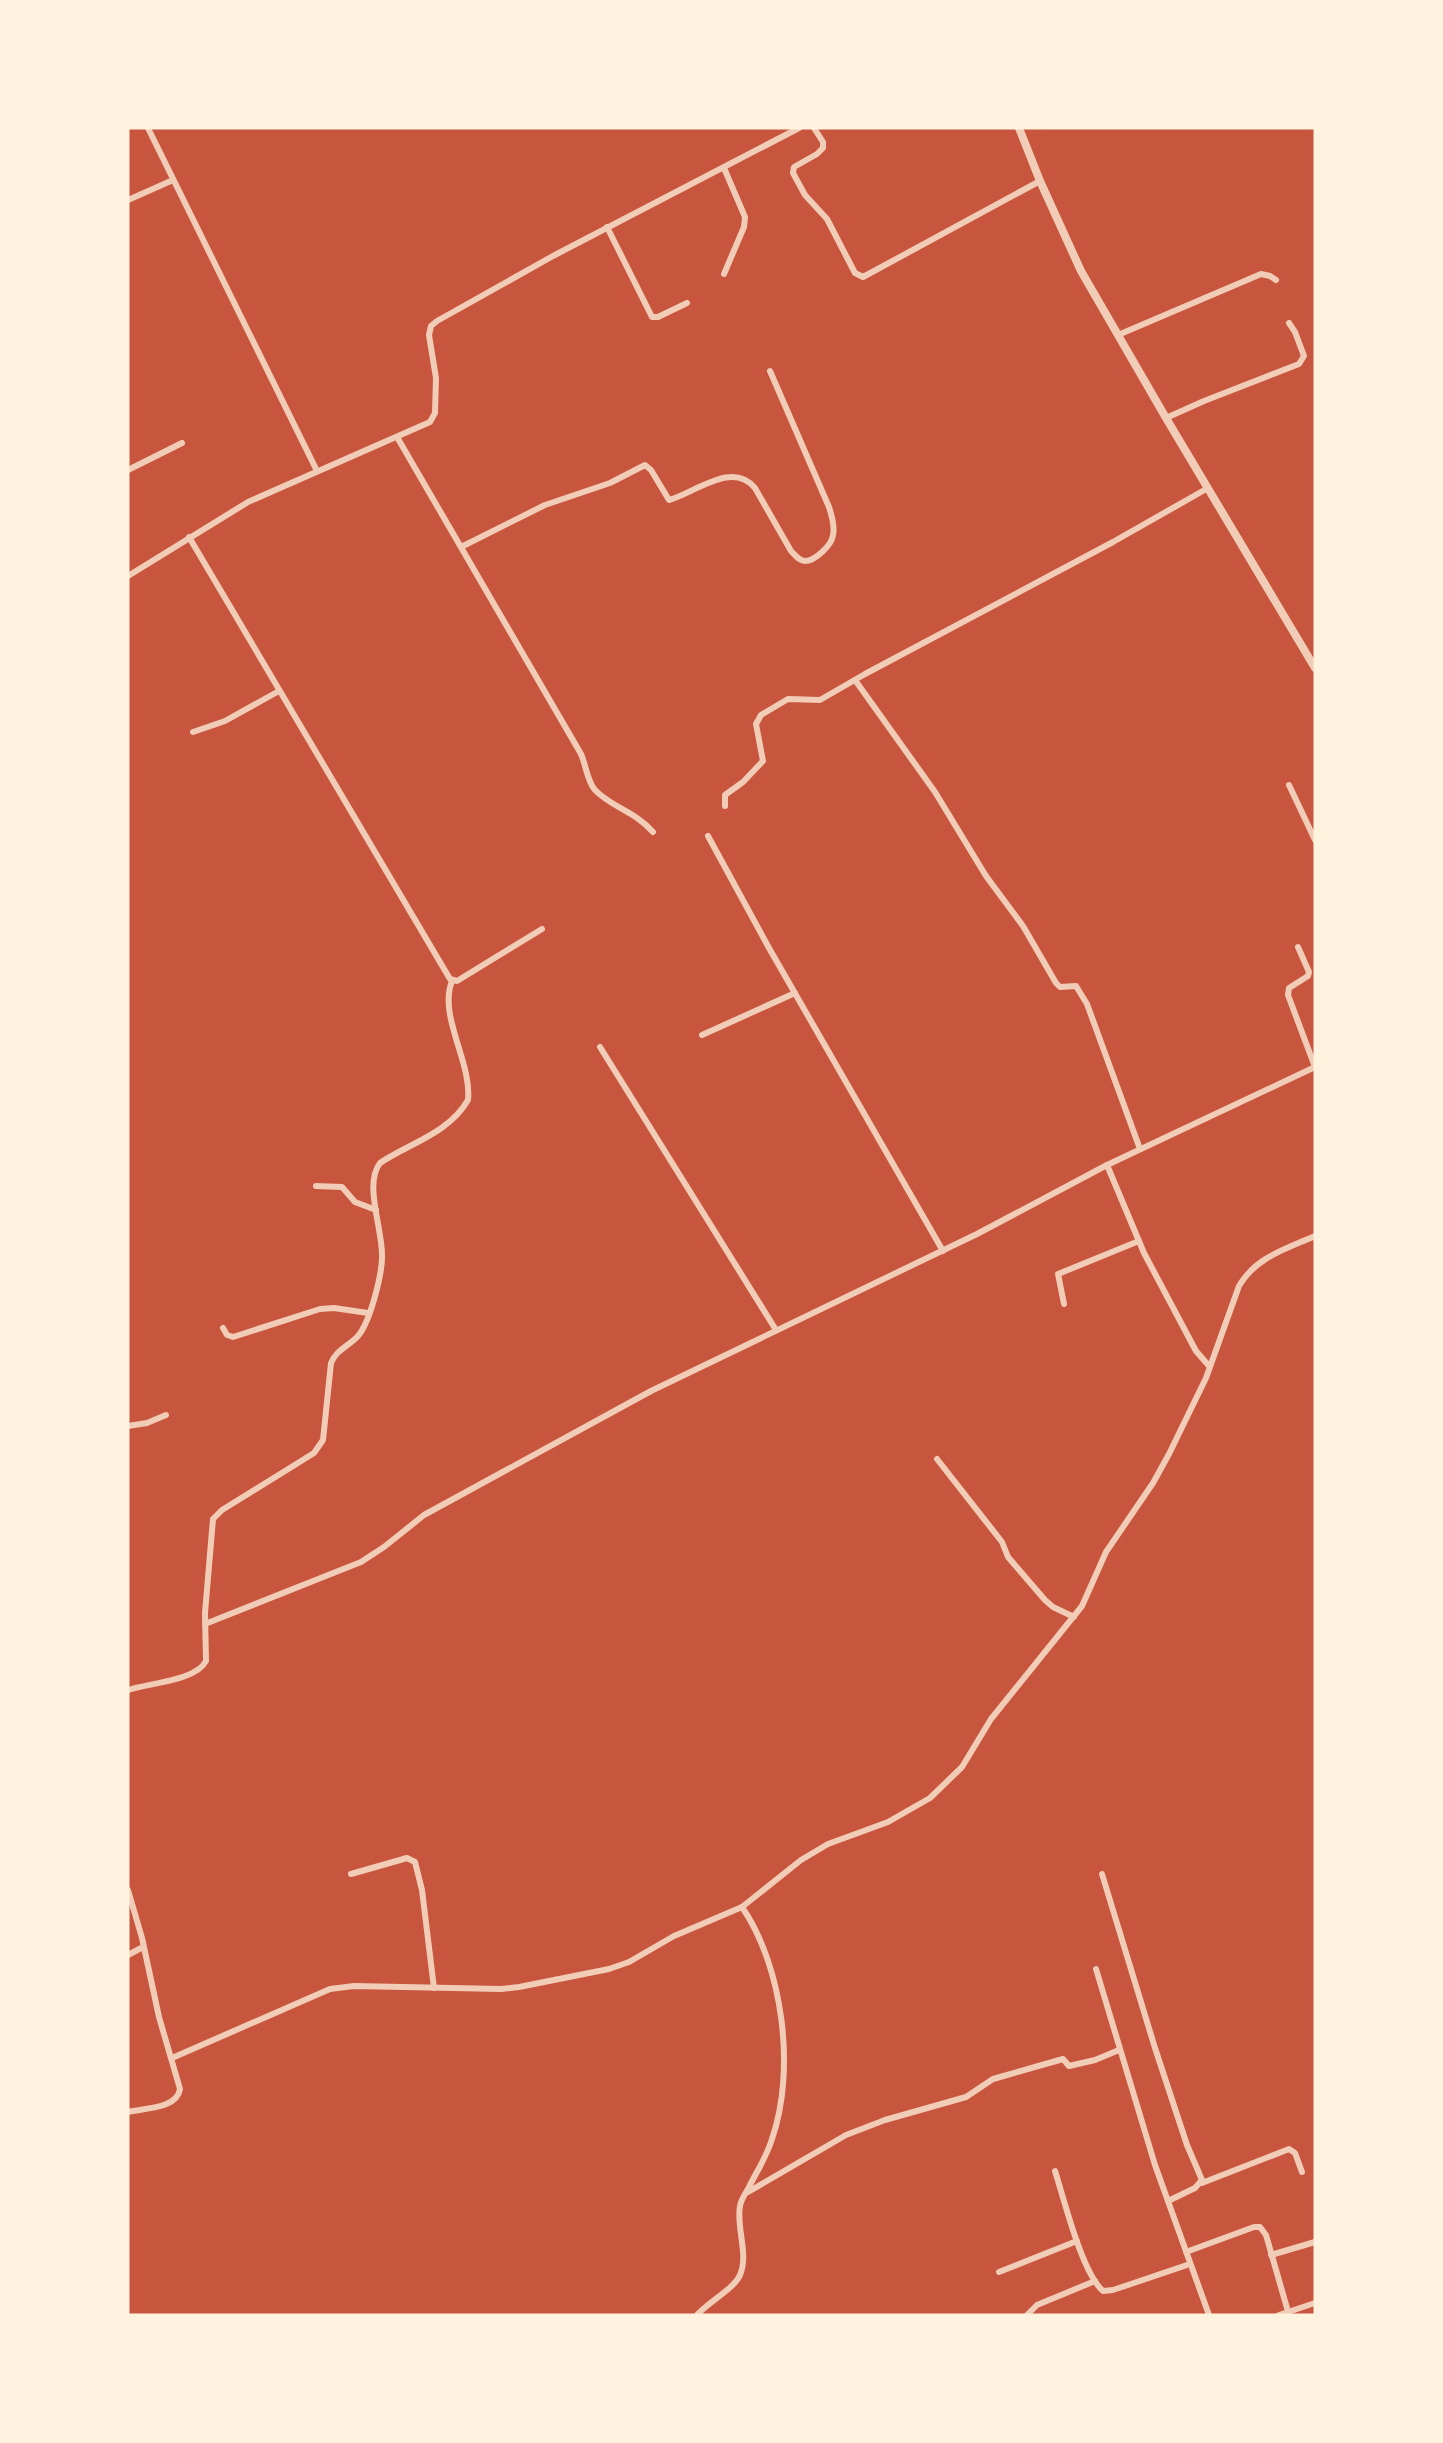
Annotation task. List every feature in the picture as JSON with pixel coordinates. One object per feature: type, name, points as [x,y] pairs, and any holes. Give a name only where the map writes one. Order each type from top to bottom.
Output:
[{"type":"street","points":[[148,128],[317,471]]},
{"type":"street","points":[[780,128],[784,136]]},
{"type":"street","points":[[128,576],[248,502],[425,425],[435,412],[436,369],[429,335],[431,326],[443,317],[607,227],[799,128]]},
{"type":"street","points":[[814,128],[823,142],[823,148],[794,167],[793,173],[802,191],[827,219],[852,268],[860,277],[1040,181]]},
{"type":"street","points":[[1019,128],[1081,271],[1315,668]]},
{"type":"street","points":[[724,168],[745,217],[744,227],[724,274]]},
{"type":"street","points":[[128,200],[173,180]]},
{"type":"street","points":[[607,227],[652,317],[658,317],[687,303]]},
{"type":"street","points":[[1118,335],[1261,274],[1276,281]]},
{"type":"street","points":[[1166,418],[1299,364],[1304,356],[1289,323]]},
{"type":"street","points":[[461,547],[545,505],[610,483],[645,465],[670,500],[693,489],[731,477],[746,480],[755,488],[791,551],[797,558],[809,560],[828,547],[833,538],[830,507],[770,371]]},
{"type":"street","points":[[397,437],[581,754],[594,789],[639,818],[653,832]]},
{"type":"street","points":[[128,470],[182,443]]},
{"type":"street","points":[[725,806],[725,795],[743,782],[764,758],[756,724],[761,715],[788,699],[820,700],[1208,488]]},
{"type":"street","points":[[128,1690],[199,1671],[206,1661],[205,1624],[213,1519],[222,1510],[320,1447],[331,1363],[337,1353],[357,1337],[379,1278],[382,1258],[374,1178],[377,1168],[386,1159],[444,1126],[457,1116],[468,1100],[464,1067],[448,1001],[452,981],[189,537]]},
{"type":"street","points":[[855,680],[935,792],[986,876],[1023,926],[1056,983],[1060,987],[1076,986],[1080,990],[1140,1149]]},
{"type":"street","points":[[193,732],[225,721],[279,691]]},
{"type":"street","points":[[1289,785],[1315,840]]},
{"type":"street","points":[[708,836],[943,1251]]},
{"type":"street","points":[[452,981],[457,981],[542,929]]},
{"type":"street","points":[[205,1624],[361,1562],[424,1515],[651,1391],[943,1251],[1107,1165],[1315,1067],[1288,995],[1289,988],[1308,975],[1298,947]]},
{"type":"street","points":[[702,1035],[795,993]]},
{"type":"street","points":[[600,1047],[776,1330]]},
{"type":"street","points":[[1107,1165],[1139,1241],[1196,1351],[1210,1367]]},
{"type":"street","points":[[316,1186],[342,1187],[361,1206],[376,1210]]},
{"type":"street","points":[[172,2058],[330,1989],[354,1986],[519,1987],[609,1969],[629,1962],[674,1936],[742,1907],[802,1860],[828,1844],[900,1816],[933,1796],[961,1767],[991,1719],[1074,1617],[1088,1594],[1106,1552],[1153,1483],[1210,1367],[1245,1276],[1263,1259],[1315,1236]]},
{"type":"street","points":[[1065,1304],[1058,1274],[1139,1241]]},
{"type":"street","points":[[223,1328],[227,1335],[233,1337],[320,1309],[334,1308],[368,1313]]},
{"type":"street","points":[[128,1426],[147,1423],[166,1415]]},
{"type":"street","points":[[937,1458],[1002,1542],[1008,1557],[1045,1600],[1074,1617]]},
{"type":"street","points":[[351,1874],[407,1858],[412,1858],[415,1862],[422,1890],[434,1988]]},
{"type":"street","points":[[1102,1874],[1156,2048],[1202,2183]]},
{"type":"street","points":[[128,1890],[159,2017],[180,2089],[179,2095],[172,2102],[128,2112]]},
{"type":"street","points":[[697,2315],[739,2276],[742,2260],[740,2206],[768,2150],[781,2099],[783,2070],[780,2015],[771,1971],[753,1924],[742,1907]]},
{"type":"street","points":[[128,1955],[143,1947]]},
{"type":"street","points":[[1096,1969],[1168,2201],[1209,2315]]},
{"type":"street","points":[[746,2193],[828,2144],[862,2128],[966,2097],[993,2079],[1063,2059],[1069,2066],[1090,2062],[1119,2050]]},
{"type":"street","points":[[1168,2201],[1202,2183],[1289,2149],[1295,2153],[1302,2172]]},
{"type":"street","points":[[1055,2171],[1077,2241],[1099,2288],[1108,2291],[1190,2264]]},
{"type":"street","points":[[1186,2252],[1258,2226],[1265,2232],[1289,2314]]},
{"type":"street","points":[[999,2272],[1077,2241]]},
{"type":"street","points":[[1272,2255],[1315,2242]]},
{"type":"street","points":[[1027,2315],[1037,2305],[1095,2281]]},
{"type":"street","points":[[1279,2315],[1289,2314],[1315,2303]]}]
